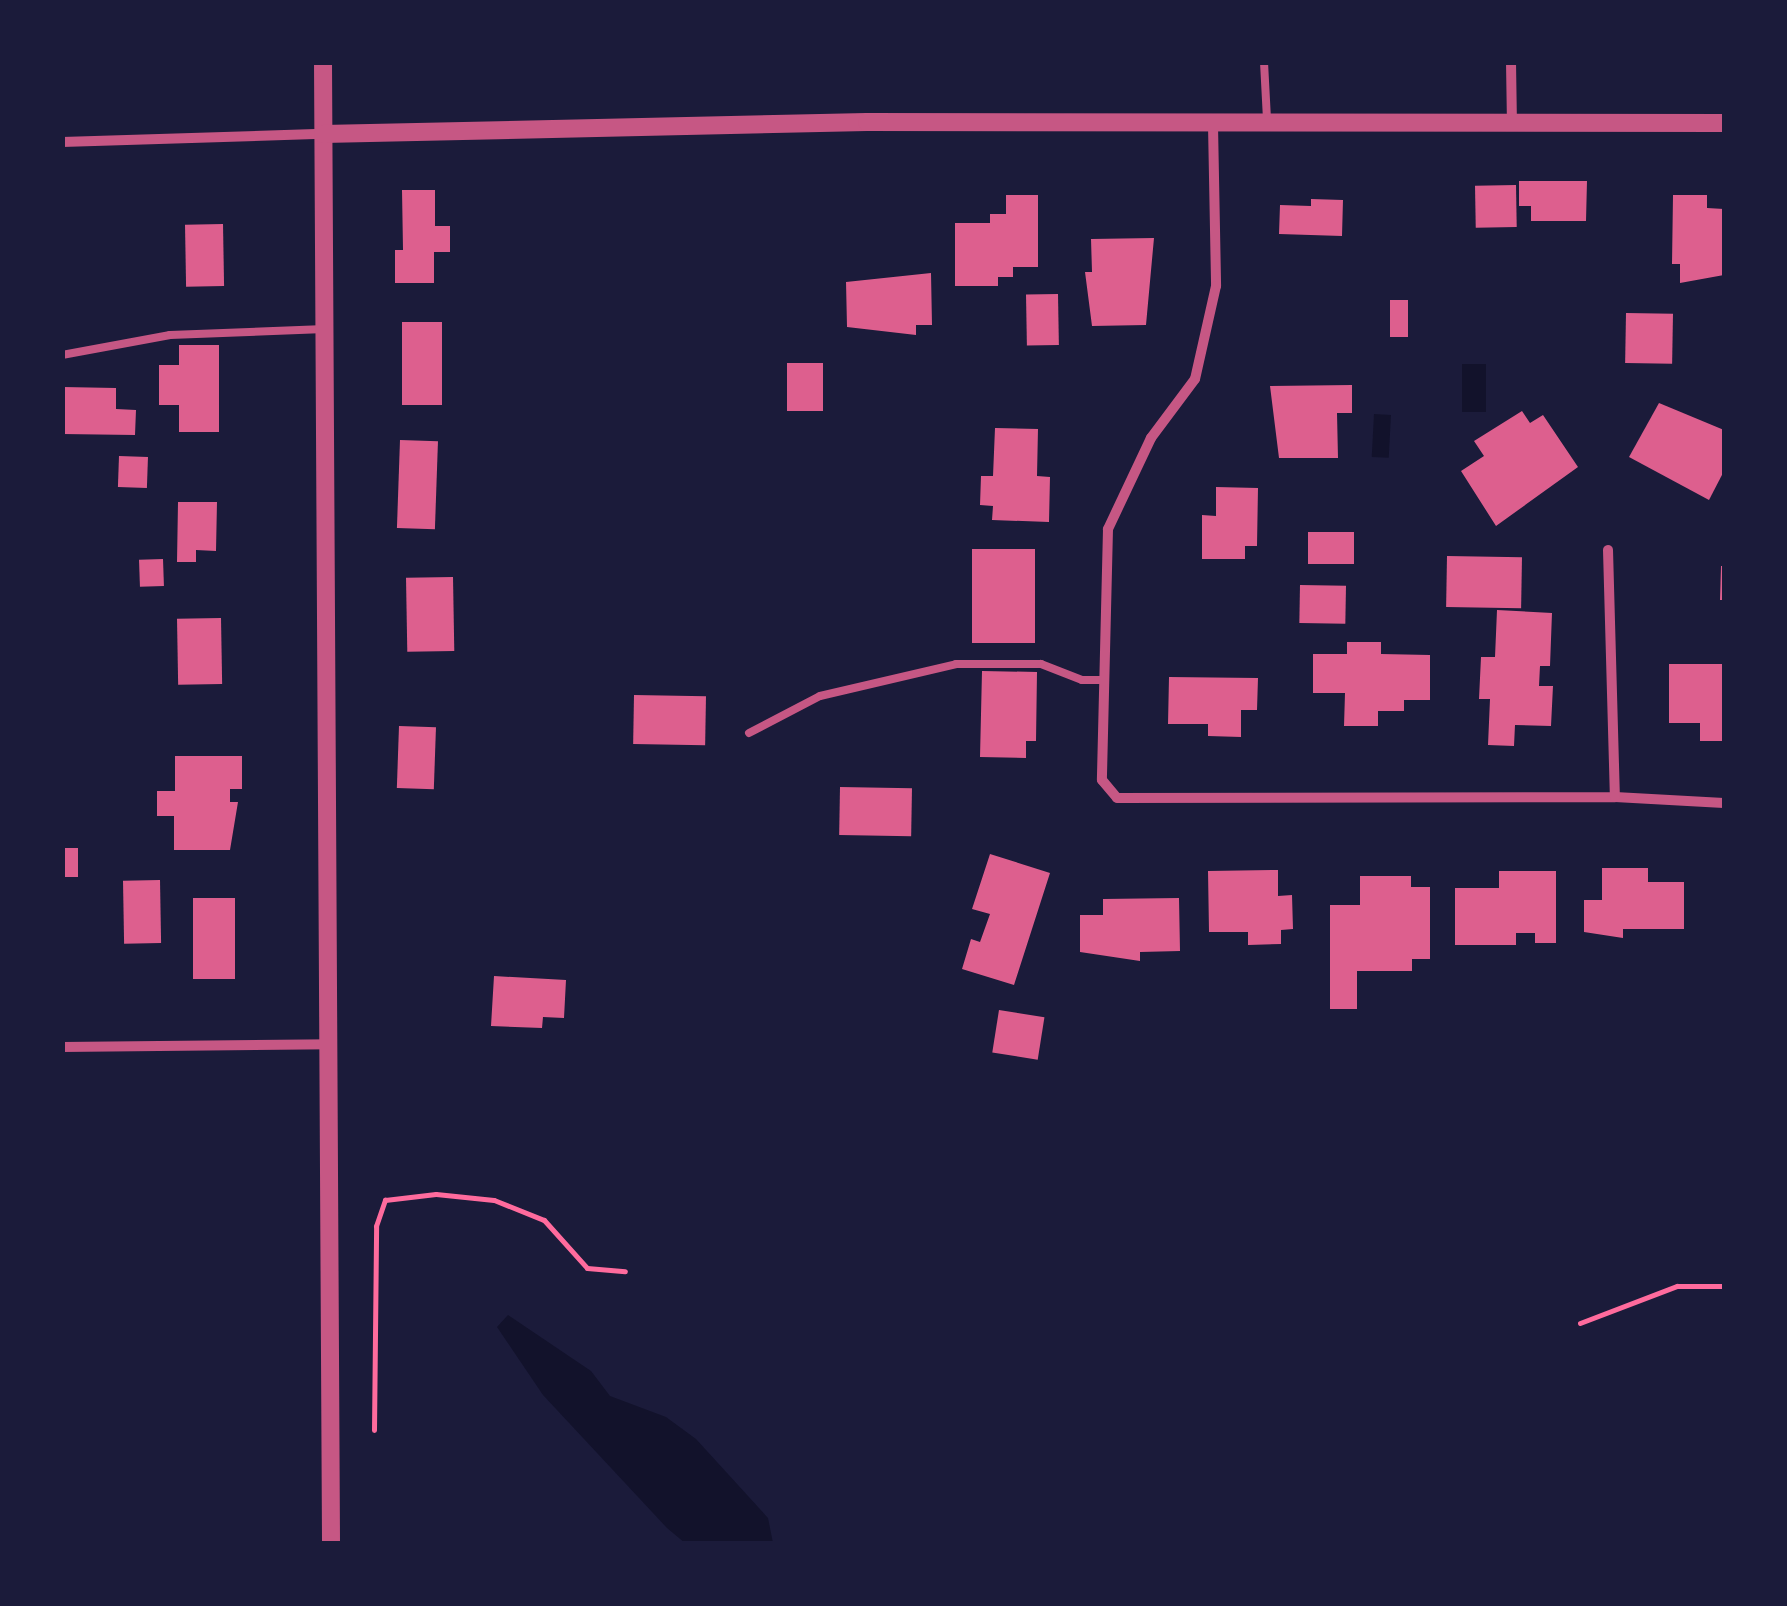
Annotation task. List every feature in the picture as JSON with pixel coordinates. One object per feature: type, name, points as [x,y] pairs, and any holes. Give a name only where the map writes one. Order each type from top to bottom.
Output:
[{"type":"street","points":[[323,62],[332,1044],[331,1544]]},
{"type":"street","points":[[1512,62],[1512,124]]},
{"type":"street","points":[[62,142],[867,122],[1724,122]]},
{"type":"street","points":[[1213,124],[1216,286],[1195,379],[1151,438],[1108,528],[1102,780],[1117,798],[1615,797],[1724,804]]},
{"type":"street","points":[[1608,550],[1615,797]]},
{"type":"street","points":[[62,1048],[332,1044]]},
{"type":"lane","points":[[1264,62],[1267,124]]},
{"type":"lane","points":[[62,355],[170,335],[325,329]]},
{"type":"lane","points":[[748,733],[820,696],[956,664],[1040,664],[1082,680],[1102,680]]},
{"type":"path","points":[[374,1430],[376,1226],[386,1200],[436,1194],[494,1200],[544,1220],[588,1268],[625,1271]]},
{"type":"path","points":[[1580,1323],[1677,1286],[1724,1286]]},
{"type":"shaded area","points":[[1462,364],[1486,364],[1486,412],[1462,412]]},
{"type":"shaded area","points":[[1374,414],[1391,415],[1389,458],[1372,457]]},
{"type":"shaded area","points":[[508,1315],[591,1371],[610,1396],[666,1417],[696,1439],[768,1518],[773,1543],[685,1543],[667,1528],[543,1395],[497,1327]]},
{"type":"building","points":[[1519,181],[1587,181],[1586,221],[1531,221],[1531,206],[1519,206]]},
{"type":"building","points":[[1516,185],[1517,227],[1476,228],[1475,186]]},
{"type":"building","points":[[402,190],[435,190],[435,226],[450,226],[450,252],[434,252],[434,283],[395,283],[395,250],[403,250]]},
{"type":"building","points":[[1006,195],[1038,195],[1038,267],[1013,267],[1013,277],[998,277],[998,286],[955,286],[955,223],[990,223],[990,214],[1006,214]]},
{"type":"building","points":[[1673,195],[1707,195],[1707,208],[1724,209],[1724,275],[1680,283],[1680,264],[1672,264]]},
{"type":"building","points":[[1311,199],[1343,200],[1342,236],[1279,234],[1280,205],[1311,206]]},
{"type":"building","points":[[223,224],[224,286],[186,287],[185,225]]},
{"type":"building","points":[[1154,238],[1146,325],[1092,326],[1085,272],[1092,272],[1091,239]]},
{"type":"building","points":[[931,273],[932,325],[916,325],[916,335],[847,327],[846,282]]},
{"type":"building","points":[[1058,294],[1059,345],[1027,346],[1026,295]]},
{"type":"building","points":[[1390,300],[1408,300],[1408,337],[1390,337]]},
{"type":"building","points":[[1626,313],[1673,314],[1672,364],[1625,363]]},
{"type":"building","points":[[402,322],[442,322],[442,405],[402,405]]},
{"type":"building","points":[[179,345],[219,345],[219,432],[179,432],[179,405],[159,405],[159,365],[179,365]]},
{"type":"building","points":[[787,363],[823,363],[823,411],[787,411]]},
{"type":"building","points":[[1352,385],[1352,413],[1337,413],[1338,458],[1279,458],[1270,386]]},
{"type":"building","points":[[63,387],[116,388],[116,409],[136,410],[135,435],[62,434]]},
{"type":"building","points":[[1659,403],[1724,430],[1724,471],[1709,500],[1629,457]]},
{"type":"building","points":[[1522,411],[1530,423],[1543,415],[1578,467],[1496,526],[1461,471],[1484,456],[1474,441]]},
{"type":"building","points":[[995,428],[1038,429],[1037,476],[1050,477],[1049,522],[992,520],[993,506],[980,505],[981,476],[993,476]]},
{"type":"building","points":[[400,440],[438,441],[435,529],[397,528]]},
{"type":"building","points":[[119,456],[148,457],[147,488],[118,487]]},
{"type":"building","points":[[1216,487],[1258,488],[1257,546],[1245,546],[1245,559],[1202,559],[1202,515],[1216,516]]},
{"type":"building","points":[[178,502],[217,502],[216,551],[196,550],[196,562],[177,562]]},
{"type":"building","points":[[1308,532],[1354,532],[1354,564],[1308,564]]},
{"type":"building","points":[[972,549],[1035,549],[1035,643],[972,643]]},
{"type":"building","points":[[1447,556],[1522,557],[1521,608],[1446,607]]},
{"type":"building","points":[[163,559],[164,586],[140,587],[139,560]]},
{"type":"building","points":[[1724,566],[1724,600],[1720,600]]},
{"type":"building","points":[[453,577],[454,651],[407,652],[406,578]]},
{"type":"building","points":[[1300,585],[1346,586],[1345,624],[1299,623]]},
{"type":"building","points":[[1497,610],[1552,613],[1550,666],[1540,666],[1539,686],[1553,686],[1551,726],[1515,725],[1514,746],[1488,745],[1490,699],[1479,699],[1481,657],[1495,657]]},
{"type":"building","points":[[221,618],[222,684],[178,685],[177,619]]},
{"type":"building","points":[[1347,642],[1381,642],[1381,654],[1430,655],[1430,700],[1404,700],[1404,711],[1378,711],[1378,726],[1344,726],[1345,693],[1313,693],[1313,654],[1347,654]]},
{"type":"building","points":[[1669,664],[1724,664],[1724,741],[1700,741],[1700,723],[1669,723]]},
{"type":"building","points":[[982,671],[1037,672],[1036,741],[1026,741],[1026,758],[980,757]]},
{"type":"building","points":[[1169,677],[1258,678],[1257,710],[1241,710],[1241,737],[1208,736],[1208,724],[1168,724]]},
{"type":"building","points":[[634,695],[706,696],[705,745],[633,744]]},
{"type":"building","points":[[399,726],[436,727],[434,789],[397,788]]},
{"type":"building","points":[[175,756],[242,756],[242,789],[230,789],[230,802],[238,802],[230,850],[174,850],[174,816],[157,816],[157,791],[175,791]]},
{"type":"building","points":[[840,787],[912,788],[911,836],[839,835]]},
{"type":"building","points":[[62,848],[78,848],[78,877],[62,877]]},
{"type":"building","points":[[990,854],[1050,873],[1014,985],[962,969],[971,939],[980,942],[990,914],[972,909]]},
{"type":"building","points":[[1602,868],[1648,868],[1648,882],[1684,882],[1684,929],[1623,929],[1623,938],[1584,932],[1584,900],[1602,900]]},
{"type":"building","points":[[1278,870],[1278,896],[1292,895],[1293,929],[1281,930],[1281,944],[1248,945],[1248,932],[1209,932],[1208,871]]},
{"type":"building","points":[[1499,871],[1556,871],[1556,943],[1535,943],[1535,933],[1516,933],[1516,945],[1455,945],[1455,888],[1499,888]]},
{"type":"building","points":[[1360,876],[1411,876],[1411,887],[1430,887],[1430,959],[1412,959],[1412,971],[1357,971],[1357,1009],[1330,1009],[1330,905],[1360,905]]},
{"type":"building","points":[[160,880],[161,943],[124,944],[123,881]]},
{"type":"building","points":[[193,898],[235,898],[235,979],[193,979]]},
{"type":"building","points":[[1179,898],[1180,951],[1140,952],[1140,961],[1080,952],[1080,915],[1103,915],[1103,899]]},
{"type":"building","points":[[494,976],[566,980],[564,1018],[543,1017],[542,1028],[491,1026]]},
{"type":"building","points":[[999,1010],[1044,1017],[1038,1060],[992,1052]]}]
